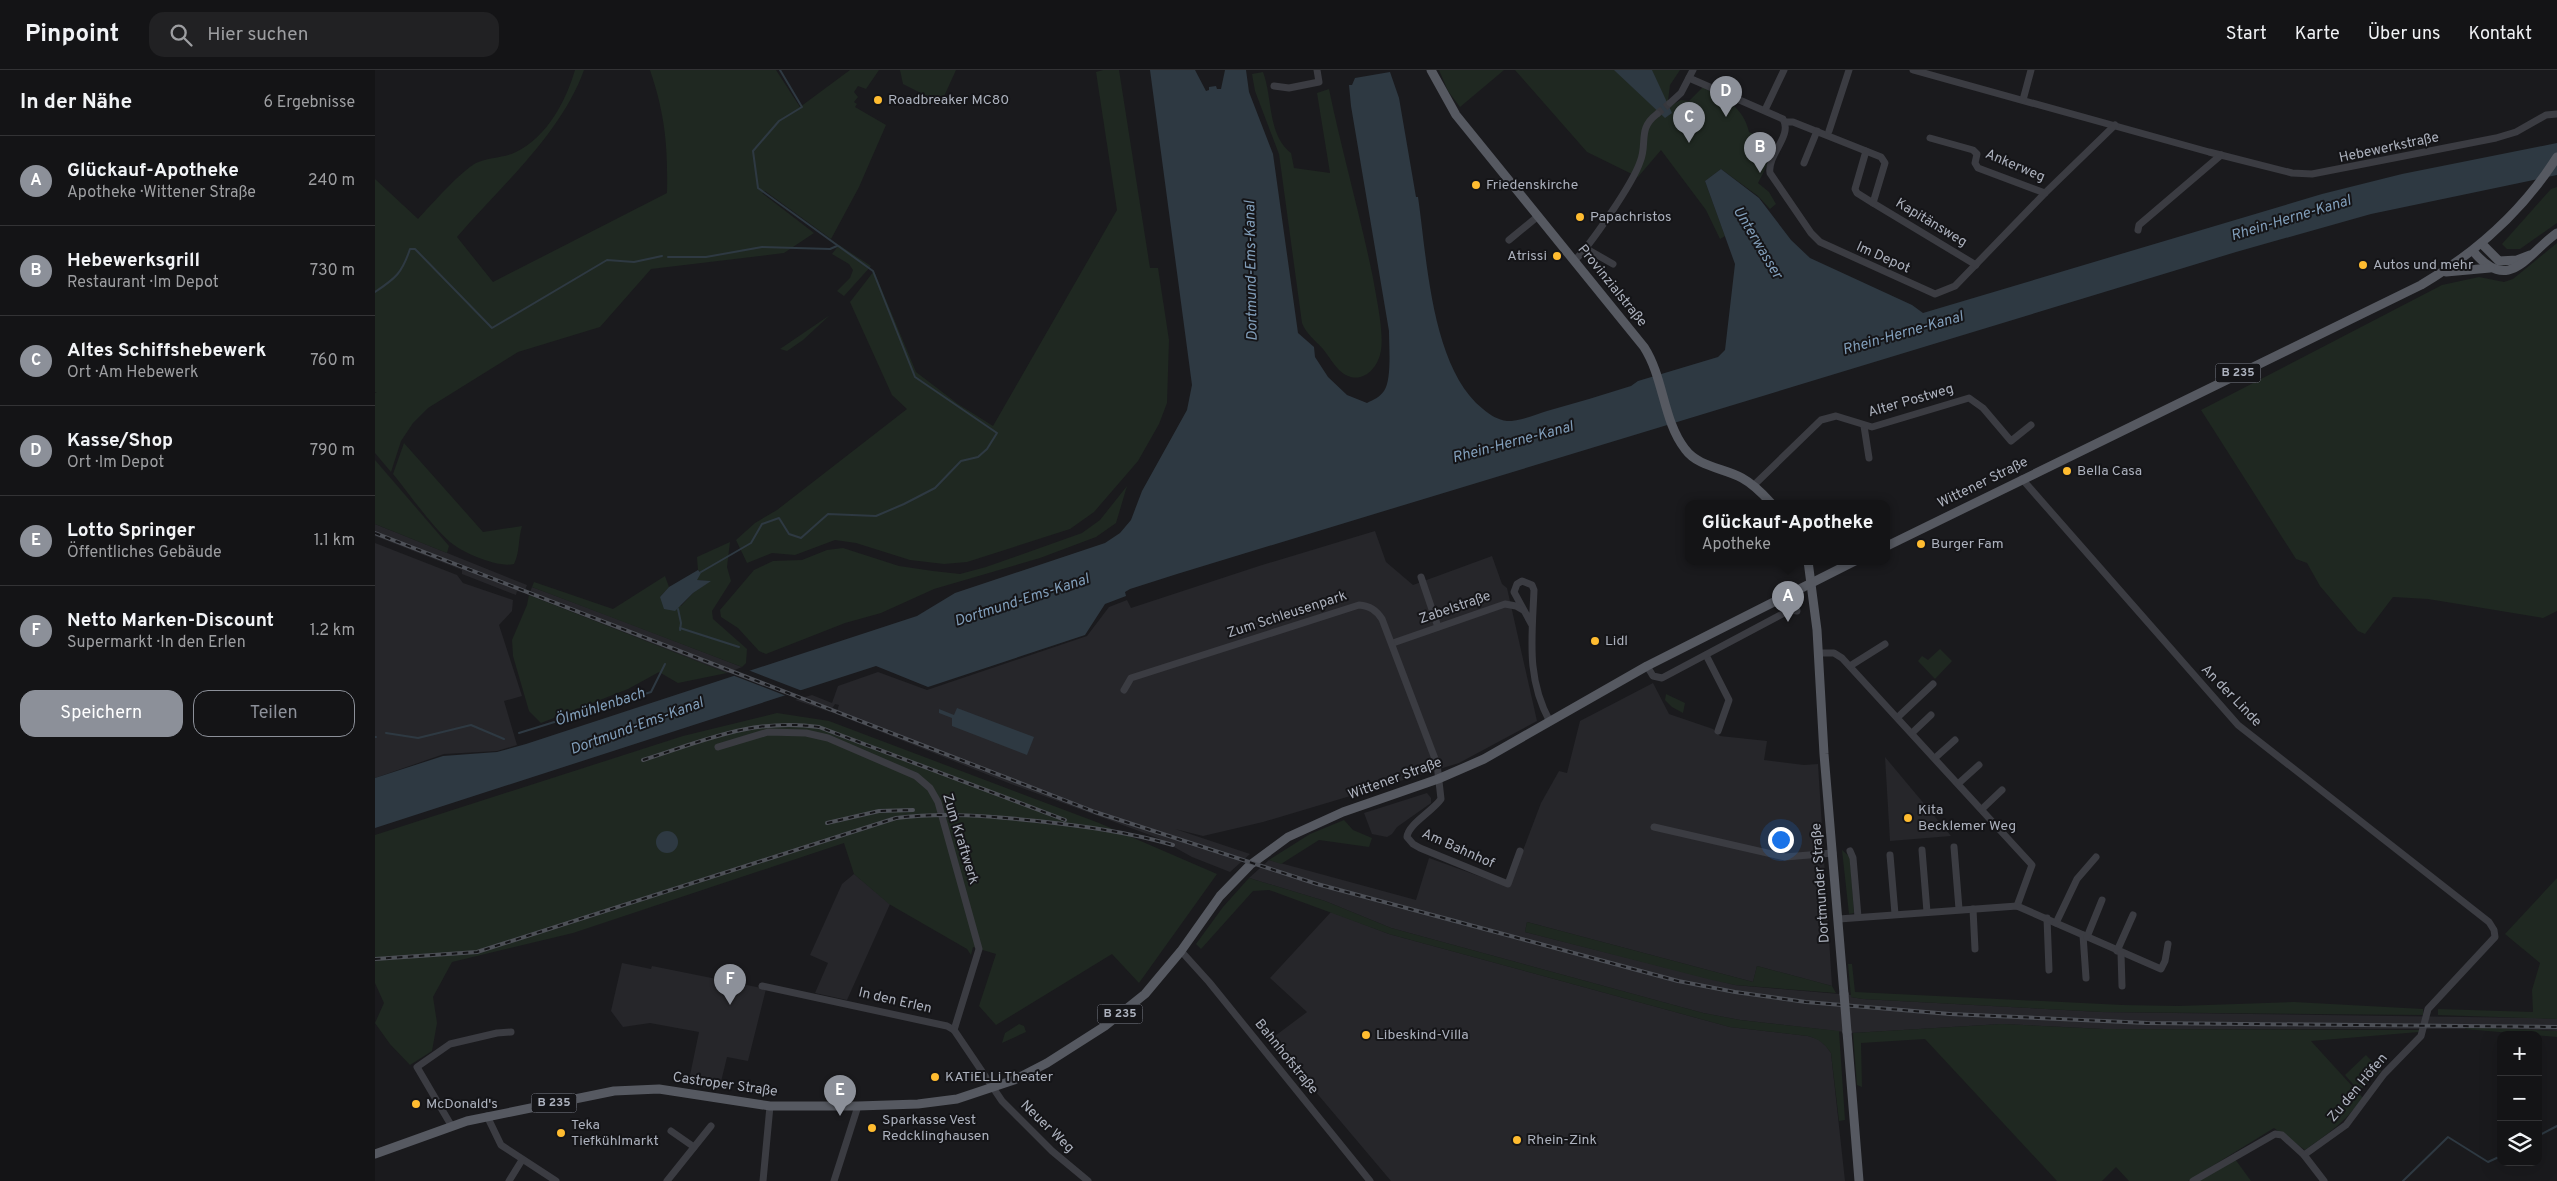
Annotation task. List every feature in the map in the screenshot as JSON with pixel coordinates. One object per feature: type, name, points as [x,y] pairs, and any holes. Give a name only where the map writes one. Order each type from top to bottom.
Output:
[{"type":"main road","name":"Provinzialstraße","points":[[1431,70],[1456,115],[1644,347],[1657,372],[1674,427],[1685,450],[1692,457],[1742,478],[1768,500]]},
{"type":"main road","name":"B 235","points":[[2443,272],[2473,251],[2505,224],[2534,191],[2557,157]]},
{"type":"main road","points":[[2473,251],[2490,268],[2503,270],[2518,267],[2557,233]]},
{"type":"main road","points":[[2482,244],[2499,261],[2517,260],[2533,254]]},
{"type":"main road","name":"B 235","points":[[2443,272],[2490,268]]},
{"type":"main road","name":"Wittener Straße","points":[[1890,545],[2356,318],[2443,272]]},
{"type":"main road","points":[[1809,565],[1812,583]]},
{"type":"main road","name":"Wittener Straße","points":[[1181,951],[1220,896],[1249,865],[1266,852],[1310,826],[1364,804],[1438,779],[1495,754],[1647,666],[1847,565]]},
{"type":"main road","name":"Dortmunder Straße","points":[[1812,583],[1859,1181]]},
{"type":"main road","name":"Castroper Straße","points":[[375,1154],[451,1126],[487,1116],[593,1095],[635,1090],[687,1093],[770,1106],[918,1104],[957,1099],[1015,1080],[1105,1026],[1145,994],[1181,951]]},
{"type":"street","points":[[1274,86],[1289,88],[1319,82],[1317,70]]},
{"type":"street","points":[[1670,103],[1681,93],[1693,70]]},
{"type":"street","points":[[1765,110],[1784,70]]},
{"type":"street","points":[[1829,131],[1849,70]]},
{"type":"street","name":"Hebewerkstraße","points":[[1913,70],[2292,173],[2333,172],[2496,138],[2516,132],[2546,115],[2557,114]]},
{"type":"street","points":[[2023,100],[2031,70]]},
{"type":"street","points":[[1689,78],[1781,116],[1785,122]]},
{"type":"street","points":[[1574,261],[1624,192],[1641,162],[1645,126],[1657,114]]},
{"type":"street","name":"Im Depot","points":[[1785,122],[1783,134],[1768,166],[1769,173],[1809,231],[1820,242],[1935,294],[1950,290],[2115,125]]},
{"type":"street","name":"Kapitänsweg","points":[[1785,122],[1793,122],[1881,157],[1885,163],[1873,203]]},
{"type":"street","points":[[1804,164],[1817,131]]},
{"type":"street","name":"Ankerweg","points":[[1929,138],[1973,150],[1977,154],[1975,163],[1978,168],[2045,193]]},
{"type":"street","name":"Kapitänsweg","points":[[1866,151],[1855,189],[1857,194],[1976,264]]},
{"type":"street","points":[[2138,230],[2139,225],[2221,155]]},
{"type":"street","points":[[1509,240],[1537,217]]},
{"type":"street","points":[[1585,248],[1613,264]]},
{"type":"street","name":"Alter Postweg","points":[[1753,486],[1821,420],[1836,416],[1845,417],[1864,426],[1872,427],[1969,398],[1983,408],[2011,441],[2031,425]]},
{"type":"street","name":"Alter Postweg","points":[[1864,426],[1869,458]]},
{"type":"street","name":"An der Linde","points":[[2022,480],[2239,725],[2489,922],[2495,930],[2495,937]]},
{"type":"street","points":[[1421,577],[1438,627]]},
{"type":"street","points":[[1532,625],[1515,592],[1517,584],[1522,581],[1532,585],[1534,590],[1532,672],[1549,722]]},
{"type":"street","name":"Zabelstraße","points":[[1393,643],[1505,604],[1516,606],[1525,612]]},
{"type":"street","name":"Zum Schleusenpark","points":[[1124,690],[1131,678],[1359,605],[1376,610],[1393,643],[1437,764],[1438,779]]},
{"type":"street","points":[[1647,666],[1653,676],[1662,678],[1790,610],[1797,611]]},
{"type":"street","points":[[1850,666],[1885,644]]},
{"type":"street","points":[[1819,654],[1834,653],[1850,666],[2032,865],[2017,906]]},
{"type":"street","points":[[1706,655],[1729,700],[1718,731]]},
{"type":"street","points":[[1898,718],[1933,684]]},
{"type":"street","points":[[1912,733],[1931,715]]},
{"type":"street","name":"Zum Kraftwerk","points":[[718,747],[768,732],[806,732],[828,738],[916,776],[930,788],[938,802],[978,942],[976,959],[954,1030]]},
{"type":"street","points":[[1935,758],[1955,740]]},
{"type":"street","points":[[1959,784],[1979,765]]},
{"type":"street","name":"Am Bahnhof","points":[[1438,779],[1441,799],[1434,809],[1412,826],[1407,833],[1407,837],[1413,844],[1508,884],[1520,851]]},
{"type":"street","points":[[1982,809],[2002,790]]},
{"type":"street","points":[[1654,827],[1785,856],[1833,853]]},
{"type":"street","points":[[1954,847],[1959,910]]},
{"type":"street","points":[[1922,850],[1927,912]]},
{"type":"street","points":[[1850,851],[1853,858],[1858,917]]},
{"type":"street","points":[[1890,855],[1895,914]]},
{"type":"street","points":[[2056,923],[2077,879],[2096,857]]},
{"type":"street","points":[[2085,978],[2085,936],[2102,900]]},
{"type":"street","points":[[1839,919],[2017,906],[2161,969],[2165,961],[2168,944]]},
{"type":"street","points":[[1973,909],[1975,949]]},
{"type":"street","points":[[2122,986],[2119,952],[2133,915]]},
{"type":"street","points":[[2047,918],[2049,970]]},
{"type":"street","name":"Zu den Höfen","points":[[2304,1155],[2346,1125],[2383,1074],[2421,1036],[2427,1009],[2495,937]]},
{"type":"street","name":"Bahnhofstraße","points":[[1181,951],[1209,982],[1370,1181]]},
{"type":"street","name":"In den Erlen","points":[[762,986],[869,1008],[947,1026],[954,1030]]},
{"type":"street","points":[[954,1030],[991,1089]]},
{"type":"street","points":[[451,1126],[417,1067],[450,1044],[497,1033],[511,1032]]},
{"type":"street","name":"Neuer Weg","points":[[991,1089],[1032,1132],[1088,1181]]},
{"type":"street","points":[[763,1181],[770,1106]]},
{"type":"street","points":[[833,1181],[858,1106]]},
{"type":"street","points":[[487,1116],[501,1146],[556,1181]]},
{"type":"street","points":[[667,1181],[711,1126]]},
{"type":"street","points":[[671,1131],[694,1147]]},
{"type":"street","points":[[2193,1181],[2275,1134],[2282,1136],[2304,1155],[2324,1181]]},
{"type":"street","points":[[509,1181],[522,1160]]},
{"type":"shaded area","points":[[575,70],[584,70],[561,116],[528,158],[457,237],[493,282],[667,193],[665,130],[650,70],[776,70],[800,107],[850,70],[879,70],[866,89],[858,86],[854,92],[858,97],[854,102],[857,104],[855,107],[886,125],[859,187],[831,239],[765,191],[762,193],[814,233],[784,253],[651,269],[600,327],[518,352],[428,408],[413,423],[401,441],[391,472],[375,453],[375,393],[377,392],[375,392],[375,179],[418,219],[470,167],[481,161],[516,152],[537,137],[546,128],[561,106]]},
{"type":"shaded area","points":[[900,70],[956,70],[941,103],[903,84]]},
{"type":"shaded area","points":[[1119,70],[1150,268],[1158,268],[1169,340],[1167,403],[1159,424],[1138,461],[1094,512],[1070,529],[967,562],[944,564],[910,560],[856,543],[835,540],[795,555],[772,553],[747,563],[736,540],[755,523],[777,510],[907,409],[892,395],[850,302],[874,271],[916,372],[958,404],[993,426],[1117,210],[1096,72]]},
{"type":"shaded area","points":[[1439,70],[1504,70],[1460,107],[1448,91]]},
{"type":"shaded area","points":[[1515,70],[1680,70],[1670,85],[1668,101],[1672,105],[1681,100],[1689,101],[1703,87],[1732,104],[1742,116],[1749,132],[1760,137],[1762,142],[1776,148],[1758,183],[1769,192],[1776,204],[1770,209],[1758,196],[1721,169],[1705,181],[1725,236],[1720,239],[1706,210],[1661,150],[1638,177],[1587,152]]},
{"type":"shaded area","points":[[1263,72],[1274,126],[1283,145],[1291,153],[1294,168],[1330,173],[1317,93],[1329,89],[1368,254],[1381,324],[1382,342],[1379,358],[1376,365],[1366,375],[1360,377],[1346,375],[1339,370],[1323,349],[1308,334],[1302,323],[1279,154],[1255,91],[1252,74]]},
{"type":"shaded area","points":[[2557,187],[2557,223],[2520,249],[2507,249],[2502,244],[2551,189]]},
{"type":"shaded area","points":[[2557,243],[2557,611],[2543,618],[2428,599],[2393,597],[2365,634],[2358,631],[2320,586],[2307,563],[2296,559],[2201,410],[2442,285],[2479,277],[2504,282],[2513,279]]},
{"type":"shaded area","points":[[839,245],[871,266],[844,296],[837,291],[850,278],[853,270],[849,264],[832,254]]},
{"type":"shaded area","points":[[830,315],[803,340],[787,351],[780,349]]},
{"type":"shaded area","points":[[404,443],[483,532],[522,526],[514,564],[499,564],[472,555],[450,542],[435,527],[393,474]]},
{"type":"shaded area","points":[[375,460],[449,546],[447,553],[375,524]]},
{"type":"shaded area","points":[[1127,486],[1116,523],[1096,537],[1040,558],[934,589],[881,613],[845,623],[766,654],[759,651],[738,628],[721,617],[720,610],[754,570],[773,561],[802,560],[827,550],[843,548],[899,566],[960,574],[986,567],[1082,533],[1100,520]]},
{"type":"shaded area","points":[[375,524],[527,585],[524,593],[517,591],[516,595],[462,574],[462,570],[375,536]]},
{"type":"shaded area","points":[[1375,531],[1386,562],[1413,585],[1492,556],[1502,584],[1507,588],[1537,721],[1459,763],[1263,822],[1203,836],[1175,829],[1250,854],[1230,872],[1192,857],[1158,838],[1011,784],[836,714],[839,705],[835,704],[830,712],[795,700],[812,695],[832,703],[838,686],[878,672],[927,690],[1087,636],[1109,607],[1127,600],[1131,608],[1259,566]]},
{"type":"shaded area","points":[[730,542],[727,567],[731,581],[712,611],[713,619],[747,649],[746,663],[742,667],[532,587],[534,582],[613,609],[665,576],[669,587],[660,597],[681,606],[693,593],[710,581],[696,580],[700,571],[698,570],[697,557]]},
{"type":"shaded area","points":[[375,543],[457,575],[463,583],[513,600],[512,611],[499,625],[522,696],[504,701],[517,745],[497,751],[444,754],[375,778]]},
{"type":"shaded area","points":[[532,587],[742,667],[727,673],[529,595]]},
{"type":"shaded area","points":[[529,595],[727,673],[678,683],[659,672],[628,689],[541,723],[529,711],[513,656],[512,640],[527,605]]},
{"type":"shaded area","points":[[1940,649],[1952,661],[1935,679],[1918,661],[1922,656],[1928,660]]},
{"type":"shaded area","points":[[1653,683],[1669,714],[1713,729],[1720,736],[1767,741],[1764,760],[1804,765],[1818,764],[1832,986],[1757,966],[1753,982],[1527,922],[1525,932],[1735,985],[1851,995],[1851,997],[1863,999],[2102,1012],[2536,1018],[2557,1019],[2557,1031],[2468,1027],[2465,1029],[2103,1029],[2002,1024],[1853,1033],[1740,1020],[1703,1013],[1391,928],[1325,901],[1249,878],[1269,860],[1416,900],[1429,858],[1509,887],[1541,803],[1559,771],[1567,773],[1580,721]]},
{"type":"shaded area","points":[[1666,694],[1685,703],[1683,713],[1672,707],[1665,700]]},
{"type":"shaded area","points":[[777,713],[829,721],[1099,823],[1217,874],[1139,983],[1112,954],[996,1025],[979,1006],[996,954],[973,947],[971,955],[967,949],[889,904],[854,874],[844,843],[573,933],[452,962],[433,997],[437,1023],[432,1051],[410,1065],[390,1044],[375,1023],[384,1003],[375,983],[375,835],[683,736]]},
{"type":"shaded area","points":[[1885,757],[1951,836],[1890,841]]},
{"type":"shaded area","points":[[1427,793],[1431,798],[1431,803],[1397,827],[1392,834],[1387,837],[1372,834],[1364,813]]},
{"type":"shaded area","points":[[1344,820],[1353,830],[1372,838],[1369,847],[1319,840],[1281,864],[1269,860],[1310,834]]},
{"type":"shaded area","points":[[1842,850],[1850,857],[1854,913],[1849,914]]},
{"type":"shaded area","points":[[854,874],[890,904],[847,1000],[815,993],[828,963],[810,955],[842,884]]},
{"type":"shaded area","points":[[1249,878],[1325,901],[1391,928],[1703,1013],[1740,1020],[1839,1031],[1845,1120],[1839,1121],[1831,1053],[1821,1042],[1812,1037],[1730,1027],[1389,934],[1269,890],[1253,891],[1201,949],[1196,944],[1223,907]]},
{"type":"shaded area","points":[[2557,878],[2557,1019],[2438,1015],[2438,1009],[2533,1012],[2532,990],[2540,963],[2505,934]]},
{"type":"shaded area","name":"Rhein-Zink","points":[[1331,912],[1389,934],[1730,1027],[1808,1036],[1818,1039],[1831,1053],[1845,1181],[1391,1181],[1271,1039],[1307,1012],[1270,978]]},
{"type":"shaded area","points":[[1527,922],[1753,982],[1757,966],[1832,986],[1836,993],[1735,985],[1708,979],[1525,932]]},
{"type":"shaded area","points":[[622,963],[651,969],[652,966],[766,989],[748,1061],[727,1057],[719,1090],[688,1085],[699,1032],[650,1023],[623,1027],[611,1011]]},
{"type":"shaded area","points":[[1848,964],[1852,964],[1855,992],[2122,1005],[2178,1006],[2294,1002],[2423,1009],[2423,1015],[2102,1012],[1863,999],[1851,997]]},
{"type":"shaded area","points":[[1019,1024],[1024,1026],[1026,1032],[1002,1043],[1005,1033]]},
{"type":"shaded area","points":[[2002,1024],[2103,1029],[2419,1030],[2419,1032],[2311,1041],[2363,1098],[2350,1114],[2305,1150],[2274,1128],[2188,1181],[2129,1181],[2116,1167],[2102,1181],[2057,1181],[1925,1039],[1861,1043],[1862,1087],[1857,1085],[1853,1033]]},
{"type":"shaded area","points":[[2468,1027],[2557,1031],[2557,1037],[2542,1036],[2542,1031],[2497,1032],[2465,1029]]},
{"type":"shaded area","points":[[2366,1055],[2381,1071],[2359,1091],[2345,1075]]},
{"type":"shaded area","points":[[2235,1159],[2251,1181],[2196,1181]]},
{"type":"water","points":[[1150,70],[1195,70],[1206,91],[1209,90],[1209,87],[1216,86],[1217,89],[1221,89],[1225,70],[1246,70],[1249,92],[1273,154],[1298,333],[1314,347],[1315,357],[1328,377],[1347,395],[1367,403],[1381,395],[1387,386],[1389,331],[1349,85],[1352,85],[1355,78],[1390,72],[1399,98],[1416,197],[1418,197],[1434,310],[1442,340],[1452,367],[1466,391],[1488,413],[1507,421],[1527,418],[1631,386],[1638,381],[1718,357],[1725,350],[1735,264],[1705,181],[1721,169],[1759,198],[1791,240],[1810,258],[1912,305],[1923,313],[2322,194],[2402,174],[2557,143],[2557,175],[2371,214],[2236,252],[1177,574],[1130,589],[1125,592],[1126,596],[1105,604],[1085,635],[928,687],[876,666],[375,828],[375,778],[443,756],[497,752],[526,744],[917,616],[955,593],[1105,543],[1120,533],[1131,520],[1142,491],[1187,410],[1192,385]]},
{"type":"water","points":[[1614,70],[1652,70],[1672,113],[1665,118]]},
{"type":"water","points":[[698,570],[701,573],[697,580],[711,581],[693,593],[675,611],[664,609],[660,597],[669,587]]},
{"type":"water","points":[[957,708],[1034,737],[1027,755],[952,726],[952,718],[939,713],[939,709],[954,715]]},
{"type":"water","points":[[667,831],[675,834],[678,842],[675,850],[667,853],[659,850],[656,842],[659,834]]},
{"type":"pier","points":[[748,670],[805,692],[789,697],[732,675]]},
{"type":"waterway","points":[[701,572],[751,543],[762,524],[779,518],[789,534],[801,538],[828,514],[876,516],[904,504],[935,488],[961,461],[978,457],[987,449],[997,433],[915,377],[873,271],[758,188],[753,151],[779,121],[802,107],[780,70]]},
{"type":"waterway","points":[[668,257],[706,257],[762,247],[830,249],[837,246]]},
{"type":"waterway","points":[[375,292],[397,274],[404,264],[410,249],[415,249],[492,328],[607,260],[634,262],[662,256]]},
{"type":"waterway","name":"Ölmühlenbach","points":[[678,609],[681,623],[680,630]]},
{"type":"waterway","points":[[680,628],[739,647]]},
{"type":"waterway","name":"Ölmühlenbach","points":[[519,733],[651,692],[665,664]]},
{"type":"waterway","name":"Ölmühlenbach","points":[[386,733],[418,738],[471,725],[504,739]]},
{"type":"waterway","points":[[2542,1134],[2557,1126]]},
{"type":"waterway","points":[[2403,1181],[2448,1137],[2488,1162],[2497,1158]]},
{"type":"tunnel","points":[[1657,114],[1670,103]]},
{"type":"railway","points":[[375,533],[1095,812],[1317,884],[1678,981],[1735,992],[1806,1002],[1950,1014],[2147,1023],[2557,1027]]},
{"type":"railway","points":[[643,760],[709,738],[750,728],[795,725],[819,727],[1065,820]]},
{"type":"railway","points":[[827,823],[879,811],[913,810]]},
{"type":"railway","points":[[375,959],[477,952],[896,818],[949,815],[1019,819],[1105,830],[1173,845]]},
{"type":"place","name":"Roadbreaker MC80","points":[[878,100]]},
{"type":"place","name":"Kasse/Shop","points":[[1726,117]]},
{"type":"place","name":"Altes Schiffshebewerk","points":[[1689,143]]},
{"type":"place","name":"Hebewerksgrill","points":[[1760,173]]},
{"type":"place","name":"Friedenskirche","points":[[1476,185]]},
{"type":"place","name":"Papachristos","points":[[1580,217]]},
{"type":"place","name":"Atrissi","points":[[1557,256]]},
{"type":"place","name":"Autos und mehr","points":[[2363,265]]},
{"type":"place","name":"Bella Casa","points":[[2067,471]]},
{"type":"place","name":"Burger Fam","points":[[1921,544]]},
{"type":"place","name":"Glückauf-Apotheke","points":[[1788,622]]},
{"type":"place","name":"Lidl","points":[[1595,641]]},
{"type":"place","name":"Kita Becklemer Weg","points":[[1908,818]]},
{"type":"place","name":"Netto Marken-Discount","points":[[730,1005]]},
{"type":"place","name":"Libeskind-Villa","points":[[1366,1035]]},
{"type":"place","name":"KATiELLi Theater","points":[[935,1077]]},
{"type":"place","name":"McDonald's","points":[[416,1104]]},
{"type":"place","name":"Lotto Springer","points":[[840,1116]]},
{"type":"place","name":"Sparkasse Vest Redcklinghausen","points":[[872,1128]]},
{"type":"place","name":"Teka Tiefkühlmarkt","points":[[561,1133]]},
{"type":"place","name":"Rhein-Zink","points":[[1517,1140]]},
{"type":"water label","name":"Rhein-Herne-Kanal","points":[[2291,219]]},
{"type":"water label","name":"Unterwasser","points":[[1757,243]]},
{"type":"water label","name":"Dortmund-Ems-Kanal","points":[[1252,271]]},
{"type":"water label","name":"Rhein-Herne-Kanal","points":[[1903,334]]},
{"type":"water label","name":"Rhein-Herne-Kanal","points":[[1513,443]]},
{"type":"water label","name":"Dortmund-Ems-Kanal","points":[[1022,601]]},
{"type":"water label","name":"Dortmund-Ems-Kanal","points":[[637,727]]}]
